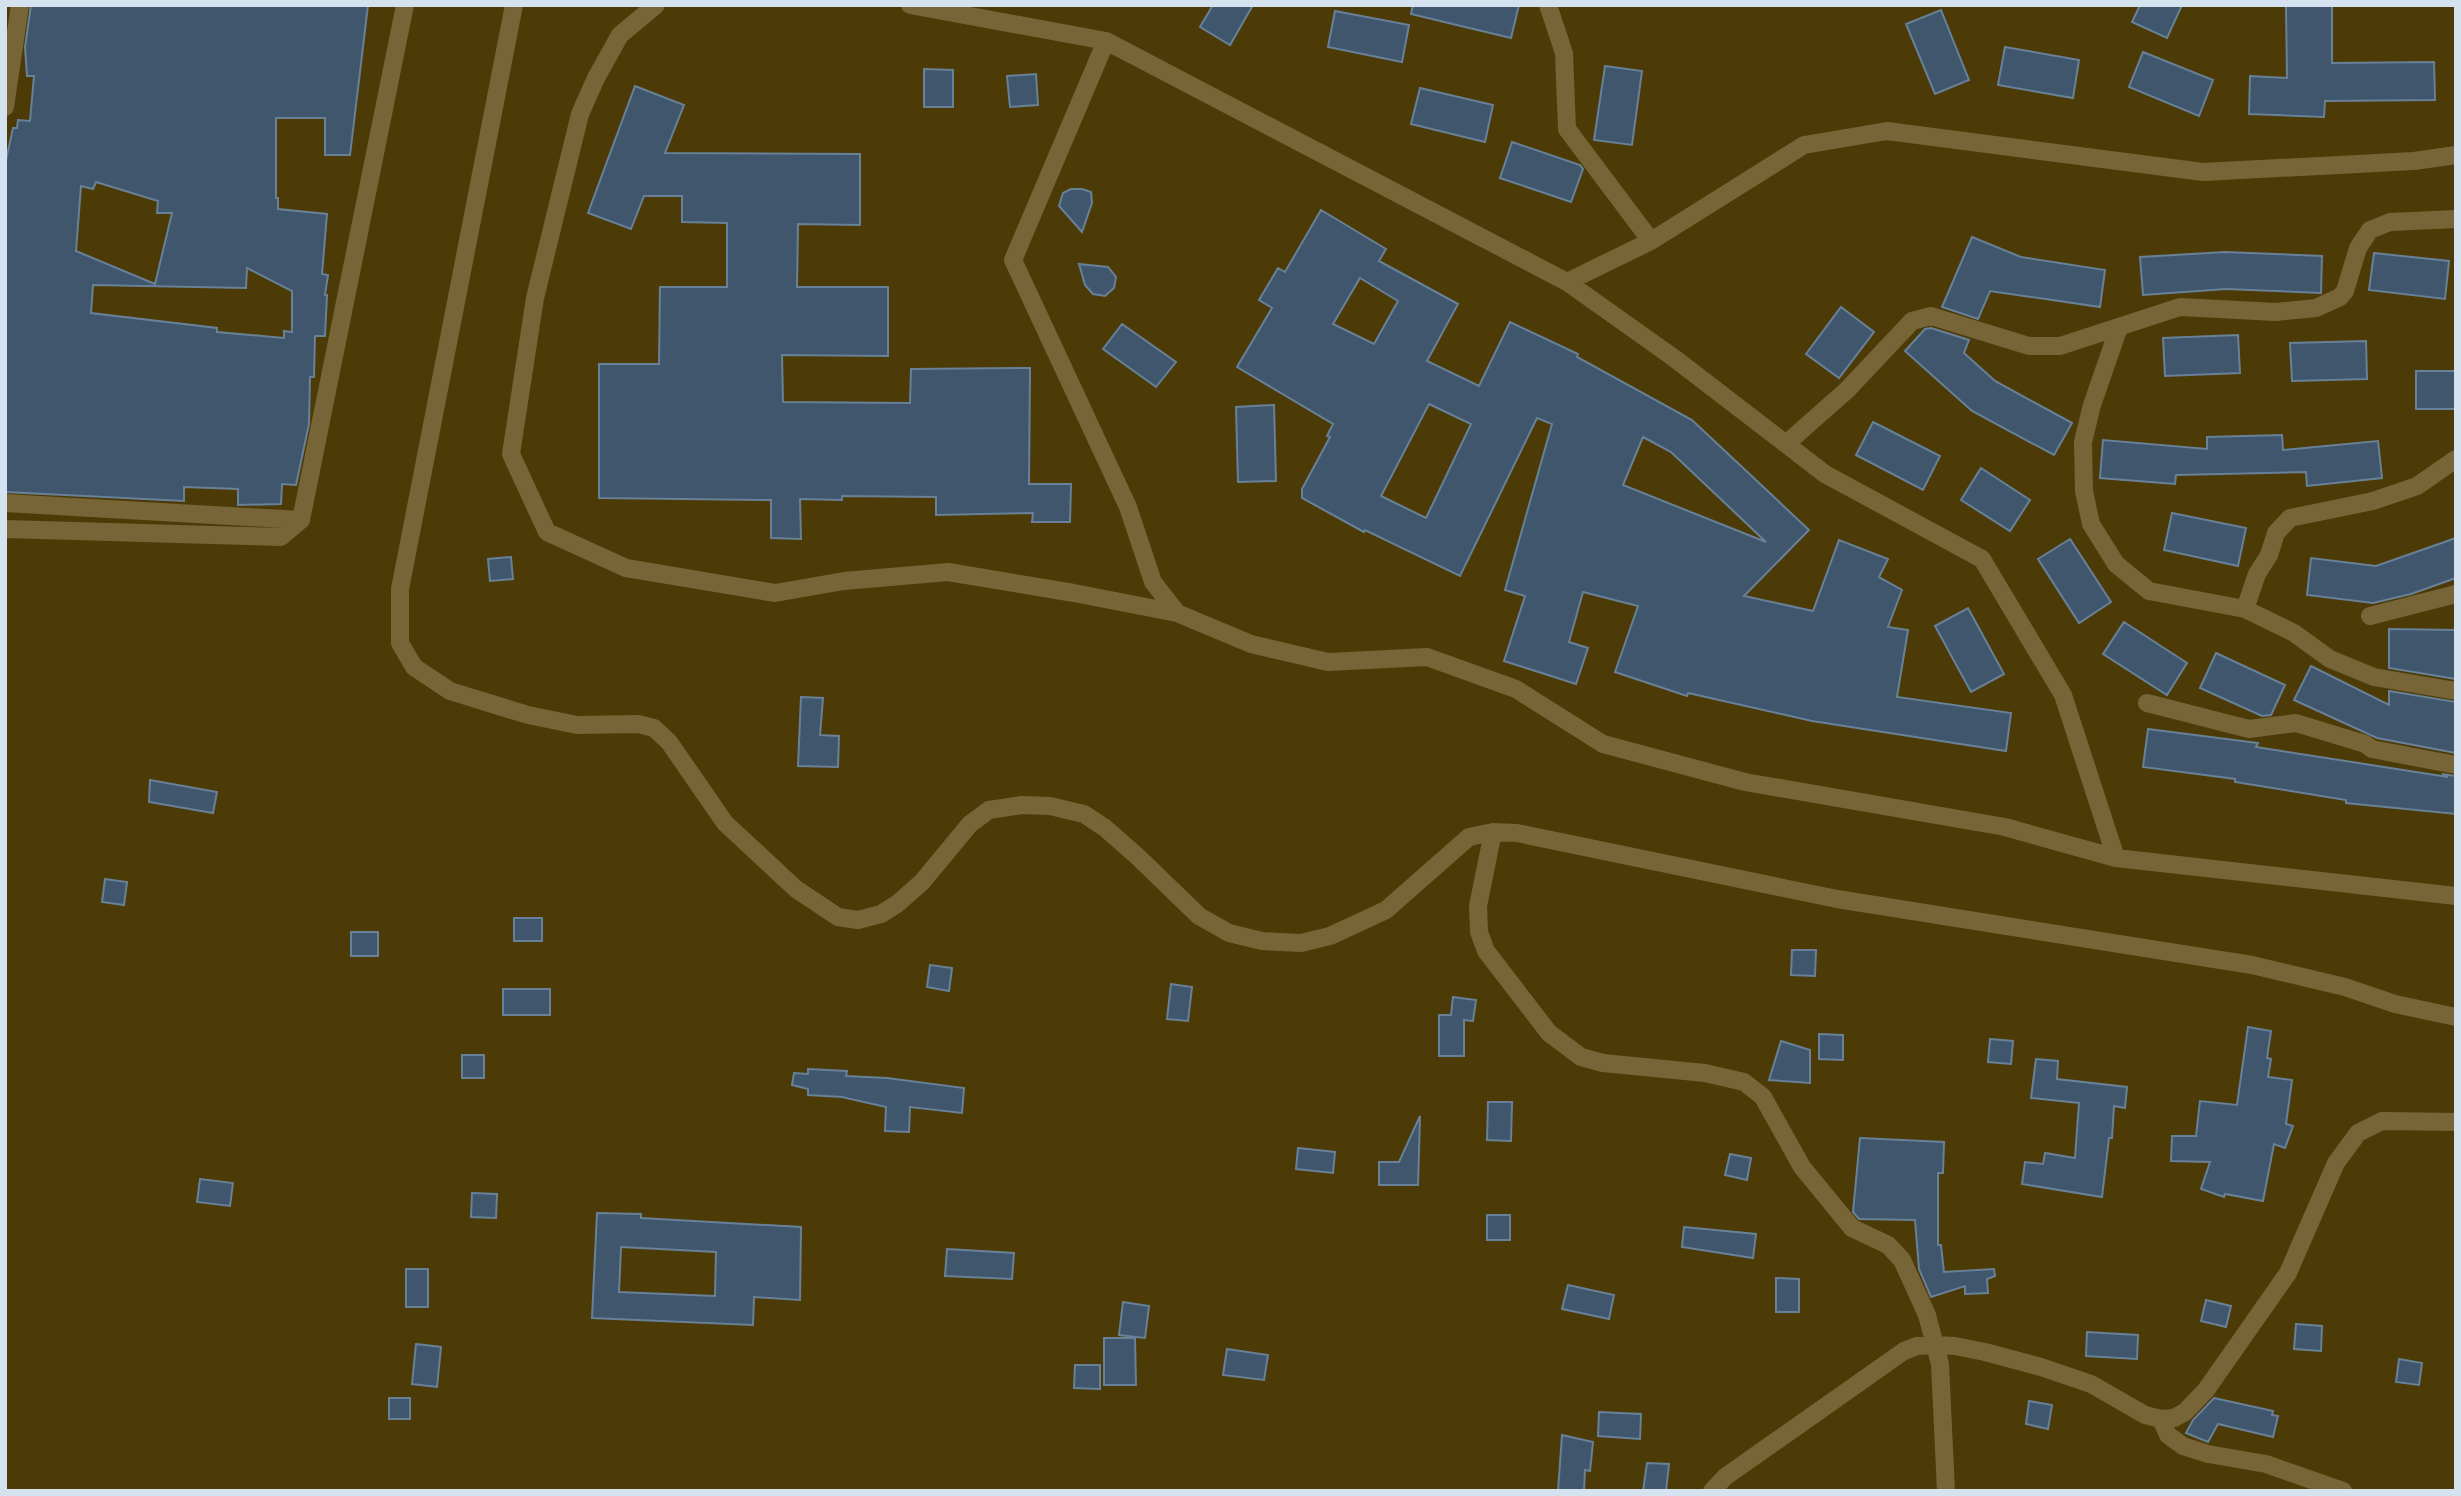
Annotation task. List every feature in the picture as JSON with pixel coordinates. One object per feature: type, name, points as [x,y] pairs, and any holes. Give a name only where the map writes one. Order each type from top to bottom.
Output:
[{"type":"street","points":[[5,107],[20,5]]},
{"type":"street","points":[[5,529],[281,537],[301,520],[405,5]]},
{"type":"street","points":[[514,5],[400,589],[400,643],[414,667],[450,691],[528,715],[578,725],[638,724],[654,728],[669,742],[725,823],[796,889],[838,917],[858,920],[881,914],[922,882],[970,824],[989,810],[1022,805],[1050,806],[1084,814],[1137,856],[1199,916],[1229,933],[1262,941],[1301,943],[1330,936],[1386,910],[1469,837],[1493,832],[1517,833],[1837,899],[2252,965],[2345,987],[2395,1004],[2456,1017]]},
{"type":"street","points":[[656,5],[620,35],[580,114],[535,298],[511,454],[547,532],[626,568],[775,593],[844,581],[948,572],[1177,613],[1251,644],[1328,662],[1427,657],[1516,690],[1603,744],[1745,782],[2005,827],[2116,858],[2456,896]]},
{"type":"street","points":[[910,5],[1106,41],[1567,282],[1674,358],[1825,474],[1982,559],[2063,695],[2116,858]]},
{"type":"street","points":[[1548,5],[1564,52],[1567,129],[1651,242]]},
{"type":"street","points":[[1106,41],[1013,260],[1128,507],[1153,582],[1177,613]]},
{"type":"street","points":[[1567,282],[1651,242],[1804,145],[1886,131],[2203,172],[2414,161],[2456,155]]},
{"type":"street","points":[[1787,443],[1847,390],[1912,321],[1923,317],[1931,316],[2029,346],[2060,346],[2180,307],[2276,312],[2316,308],[2340,297],[2345,291],[2358,248],[2370,230],[2390,222],[2456,219]]},
{"type":"street","points":[[2119,327],[2082,442],[2084,491],[2091,524],[2116,564],[2149,591],[2245,609],[2294,633],[2330,659],[2374,677],[2456,691]]},
{"type":"street","points":[[2245,609],[2257,574],[2269,555],[2276,533],[2290,518],[2373,501],[2417,486],[2456,458]]},
{"type":"street","points":[[5,503],[301,520]]},
{"type":"street","points":[[2370,616],[2456,594]]},
{"type":"street","points":[[2147,703],[2249,729],[2296,723],[2365,744],[2372,749],[2456,765]]},
{"type":"street","points":[[1493,832],[1478,906],[1479,932],[1486,951],[1549,1033],[1581,1057],[1603,1063],[1705,1073],[1744,1082],[1763,1097],[1802,1167],[1852,1228],[1888,1245],[1902,1260],[1927,1315],[1940,1364],[1947,1491]]},
{"type":"street","points":[[1712,1491],[1725,1477],[1904,1352],[1917,1346],[1955,1346],[2041,1367],[2091,1384],[2130,1408],[2161,1419],[2174,1418],[2185,1412],[2206,1390],[2288,1273],[2336,1163],[2358,1133],[2382,1121],[2456,1122]]},
{"type":"street","points":[[2161,1419],[2168,1435],[2183,1446],[2208,1454],[2266,1464],[2343,1491]]},
{"type":"shaded area","points":[[5,5],[2456,5],[2456,1491],[5,1491]]},
{"type":"building","points":[[31,5],[368,5],[350,155],[325,155],[325,118],[276,118],[278,209],[327,214],[322,274],[328,275],[325,336],[315,336],[314,377],[310,377],[309,424],[296,485],[282,484],[281,504],[238,505],[238,489],[184,487],[184,501],[5,492],[5,165],[13,128],[17,128],[18,120],[30,121],[34,76],[27,76],[25,47]],"holes":[[[96,182],[158,201],[157,213],[172,213],[155,284],[76,251],[81,186],[93,189]],[[247,268],[292,291],[292,332],[284,331],[284,338],[217,332],[217,328],[91,313],[93,285],[246,288]]]},
{"type":"building","points":[[1213,5],[1253,5],[1230,45],[1200,27]]},
{"type":"building","points":[[1413,5],[1519,5],[1511,38],[1411,14]]},
{"type":"building","points":[[2140,5],[2182,5],[2167,38],[2132,22]]},
{"type":"building","points":[[2286,5],[2332,5],[2332,63],[2434,62],[2435,100],[2325,101],[2324,117],[2249,114],[2250,76],[2287,78]]},
{"type":"building","points":[[1941,10],[1969,80],[1935,94],[1906,24]]},
{"type":"building","points":[[1335,11],[1409,25],[1402,62],[1328,47]]},
{"type":"building","points":[[2005,47],[2079,60],[2073,98],[1998,85]]},
{"type":"building","points":[[2143,52],[2213,80],[2199,116],[2129,87]]},
{"type":"building","points":[[1605,66],[1642,71],[1632,145],[1594,140]]},
{"type":"building","points":[[924,69],[953,70],[953,107],[924,107]]},
{"type":"building","points":[[1036,74],[1038,105],[1010,107],[1007,76]]},
{"type":"building","points":[[635,86],[684,105],[665,153],[860,154],[860,225],[798,224],[797,287],[888,287],[888,356],[782,355],[783,402],[910,403],[911,369],[1030,368],[1029,484],[1071,484],[1070,522],[1032,522],[1033,513],[936,515],[936,497],[842,496],[842,500],[800,499],[801,539],[771,538],[771,500],[599,498],[599,364],[659,364],[660,287],[727,287],[727,223],[682,222],[682,196],[644,196],[631,229],[588,213]]},
{"type":"building","points":[[1420,88],[1493,105],[1485,142],[1411,124]]},
{"type":"building","points":[[1512,142],[1580,165],[1583,169],[1571,202],[1500,178]]},
{"type":"building","points":[[1071,189],[1091,192],[1092,203],[1082,232],[1059,206],[1063,193]]},
{"type":"building","points":[[1321,210],[1386,249],[1379,261],[1458,304],[1427,361],[1479,386],[1510,322],[1578,354],[1577,357],[1692,420],[1809,530],[1744,596],[1813,611],[1839,540],[1888,559],[1879,577],[1902,590],[1888,627],[1908,630],[1897,697],[2011,713],[2006,751],[1812,721],[1688,693],[1687,696],[1615,672],[1638,606],[1583,592],[1569,642],[1588,648],[1576,684],[1504,661],[1525,596],[1505,590],[1552,424],[1537,418],[1460,576],[1365,530],[1364,532],[1302,498],[1302,489],[1330,437],[1327,436],[1333,424],[1237,367],[1272,308],[1259,300],[1278,268],[1285,272]],"holes":[[[1360,278],[1398,301],[1374,344],[1333,324]],[[1429,404],[1471,424],[1426,518],[1381,496]],[[1643,437],[1671,452],[1766,542],[1623,485]]]},
{"type":"building","points":[[1972,237],[2021,257],[2105,270],[2100,307],[1990,291],[1978,319],[1942,307]]},
{"type":"building","points":[[2225,252],[2322,256],[2321,293],[2226,289],[2143,295],[2140,257]]},
{"type":"building","points":[[2374,253],[2449,261],[2445,299],[2369,290]]},
{"type":"building","points":[[1079,264],[1108,267],[1116,277],[1114,288],[1105,296],[1093,294],[1085,285]]},
{"type":"building","points":[[1841,307],[1874,332],[1839,378],[1806,354]]},
{"type":"building","points":[[1122,324],[1176,362],[1156,387],[1103,349]]},
{"type":"building","points":[[1931,328],[1969,340],[1964,353],[1995,381],[2072,423],[2054,455],[1972,411],[1905,351],[1925,329]]},
{"type":"building","points":[[2238,335],[2240,373],[2165,376],[2163,338]]},
{"type":"building","points":[[2366,341],[2367,379],[2292,381],[2290,343]]},
{"type":"building","points":[[2416,371],[2456,371],[2456,409],[2416,409]]},
{"type":"building","points":[[1274,405],[1276,481],[1238,482],[1236,407]]},
{"type":"building","points":[[1873,422],[1940,456],[1923,490],[1856,455]]},
{"type":"building","points":[[2282,435],[2283,450],[2378,441],[2382,478],[2307,486],[2306,472],[2176,475],[2175,484],[2100,478],[2103,440],[2207,449],[2207,437]]},
{"type":"building","points":[[1981,468],[2030,500],[2010,531],[1961,500]]},
{"type":"building","points":[[2172,513],[2246,528],[2238,566],[2164,550]]},
{"type":"building","points":[[2456,538],[2456,578],[2411,594],[2373,603],[2307,595],[2311,558],[2376,566]]},
{"type":"building","points":[[2070,539],[2111,602],[2079,623],[2038,559]]},
{"type":"building","points":[[511,557],[513,579],[490,581],[488,559]]},
{"type":"building","points":[[1968,608],[2004,674],[1971,692],[1935,626]]},
{"type":"building","points":[[2124,622],[2187,663],[2167,695],[2103,654]]},
{"type":"building","points":[[2389,629],[2456,630],[2456,679],[2389,668]]},
{"type":"building","points":[[2216,653],[2285,685],[2271,715],[2262,716],[2200,688]]},
{"type":"building","points":[[2311,666],[2389,705],[2389,691],[2456,702],[2456,753],[2377,738],[2294,700]]},
{"type":"building","points":[[801,697],[823,698],[820,735],[839,736],[838,767],[798,766]]},
{"type":"building","points":[[2148,729],[2258,743],[2256,747],[2448,777],[2442,774],[2456,776],[2456,814],[2346,803],[2346,800],[2235,782],[2235,779],[2143,767]]},
{"type":"building","points":[[150,780],[217,792],[213,813],[149,802]]},
{"type":"building","points":[[105,879],[127,882],[124,905],[102,902]]},
{"type":"building","points":[[514,918],[542,918],[542,941],[514,941]]},
{"type":"building","points":[[351,932],[378,932],[378,956],[351,956]]},
{"type":"building","points":[[1792,950],[1816,950],[1815,976],[1791,975]]},
{"type":"building","points":[[930,965],[952,968],[949,991],[927,987]]},
{"type":"building","points":[[1171,984],[1192,987],[1188,1021],[1167,1019]]},
{"type":"building","points":[[503,989],[550,989],[550,1015],[503,1015]]},
{"type":"building","points":[[1453,997],[1476,1000],[1473,1021],[1464,1020],[1464,1056],[1439,1056],[1439,1015],[1451,1015]]},
{"type":"building","points":[[2248,1027],[2271,1031],[2267,1058],[2271,1059],[2268,1077],[2292,1080],[2286,1124],[2293,1126],[2285,1148],[2274,1144],[2263,1201],[2225,1194],[2224,1197],[2201,1189],[2210,1162],[2171,1161],[2172,1136],[2196,1136],[2200,1101],[2237,1105]]},
{"type":"building","points":[[1819,1034],[1843,1035],[1843,1060],[1819,1059]]},
{"type":"building","points":[[1990,1039],[2013,1041],[2011,1064],[1988,1062]]},
{"type":"building","points":[[1781,1041],[1810,1050],[1810,1083],[1769,1080]]},
{"type":"building","points":[[462,1055],[484,1055],[484,1078],[462,1078]]},
{"type":"building","points":[[2036,1059],[2058,1061],[2057,1079],[2127,1087],[2125,1108],[2114,1106],[2112,1138],[2109,1138],[2102,1197],[2022,1184],[2025,1162],[2043,1164],[2045,1153],[2075,1158],[2079,1103],[2031,1098]]},
{"type":"building","points":[[808,1069],[847,1071],[846,1076],[887,1078],[964,1088],[962,1113],[910,1107],[909,1132],[885,1131],[886,1107],[842,1097],[808,1095],[808,1089],[792,1085],[794,1073],[808,1074]]},
{"type":"building","points":[[1488,1102],[1512,1102],[1511,1141],[1487,1140]]},
{"type":"building","points":[[1420,1116],[1418,1185],[1379,1185],[1379,1162],[1399,1162]]},
{"type":"building","points":[[1860,1138],[1944,1142],[1943,1173],[1938,1173],[1938,1245],[1941,1245],[1944,1272],[1994,1269],[1995,1276],[1987,1279],[1988,1293],[1965,1294],[1965,1286],[1931,1297],[1919,1269],[1915,1220],[1859,1219],[1853,1212]]},
{"type":"building","points":[[1298,1148],[1335,1152],[1333,1173],[1296,1169]]},
{"type":"building","points":[[1730,1154],[1751,1158],[1747,1180],[1725,1175]]},
{"type":"building","points":[[200,1179],[233,1183],[230,1206],[197,1202]]},
{"type":"building","points":[[472,1193],[497,1194],[496,1218],[471,1217]]},
{"type":"building","points":[[597,1213],[801,1227],[800,1300],[754,1297],[753,1325],[592,1318]],"holes":[[[621,1247],[716,1252],[715,1296],[619,1292]]]},
{"type":"building","points":[[1487,1215],[1510,1215],[1510,1240],[1487,1240]]},
{"type":"building","points":[[1684,1227],[1756,1234],[1753,1258],[1682,1247]]},
{"type":"building","points":[[947,1249],[1014,1253],[1012,1279],[945,1276]]},
{"type":"building","points":[[406,1269],[428,1269],[428,1307],[406,1307]]},
{"type":"building","points":[[1776,1278],[1799,1279],[1799,1312],[1776,1312]]},
{"type":"building","points":[[1568,1285],[1614,1295],[1609,1319],[1562,1309]]},
{"type":"building","points":[[2206,1300],[2231,1306],[2226,1327],[2201,1321]]},
{"type":"building","points":[[1123,1302],[1149,1306],[1145,1338],[1119,1335]]},
{"type":"building","points":[[2296,1324],[2322,1326],[2321,1351],[2294,1349]]},
{"type":"building","points":[[2087,1332],[2138,1335],[2137,1359],[2086,1356]]},
{"type":"building","points":[[1104,1338],[1135,1338],[1136,1385],[1104,1385]]},
{"type":"building","points":[[416,1344],[441,1347],[437,1387],[412,1384]]},
{"type":"building","points":[[1227,1349],[1268,1355],[1264,1380],[1223,1375]]},
{"type":"building","points":[[2399,1359],[2422,1363],[2419,1385],[2396,1382]]},
{"type":"building","points":[[1075,1365],[1100,1365],[1100,1389],[1074,1388]]},
{"type":"building","points":[[389,1398],[410,1398],[410,1419],[389,1419]]},
{"type":"building","points":[[2214,1398],[2273,1411],[2272,1415],[2278,1416],[2273,1437],[2218,1424],[2208,1442],[2186,1433],[2193,1420]]},
{"type":"building","points":[[2029,1401],[2052,1405],[2048,1429],[2026,1424]]},
{"type":"building","points":[[1599,1412],[1641,1414],[1640,1439],[1598,1436]]},
{"type":"building","points":[[1562,1435],[1593,1442],[1590,1471],[1585,1470],[1584,1491],[1558,1491]]},
{"type":"building","points":[[1647,1463],[1669,1464],[1666,1491],[1643,1491]]}]
